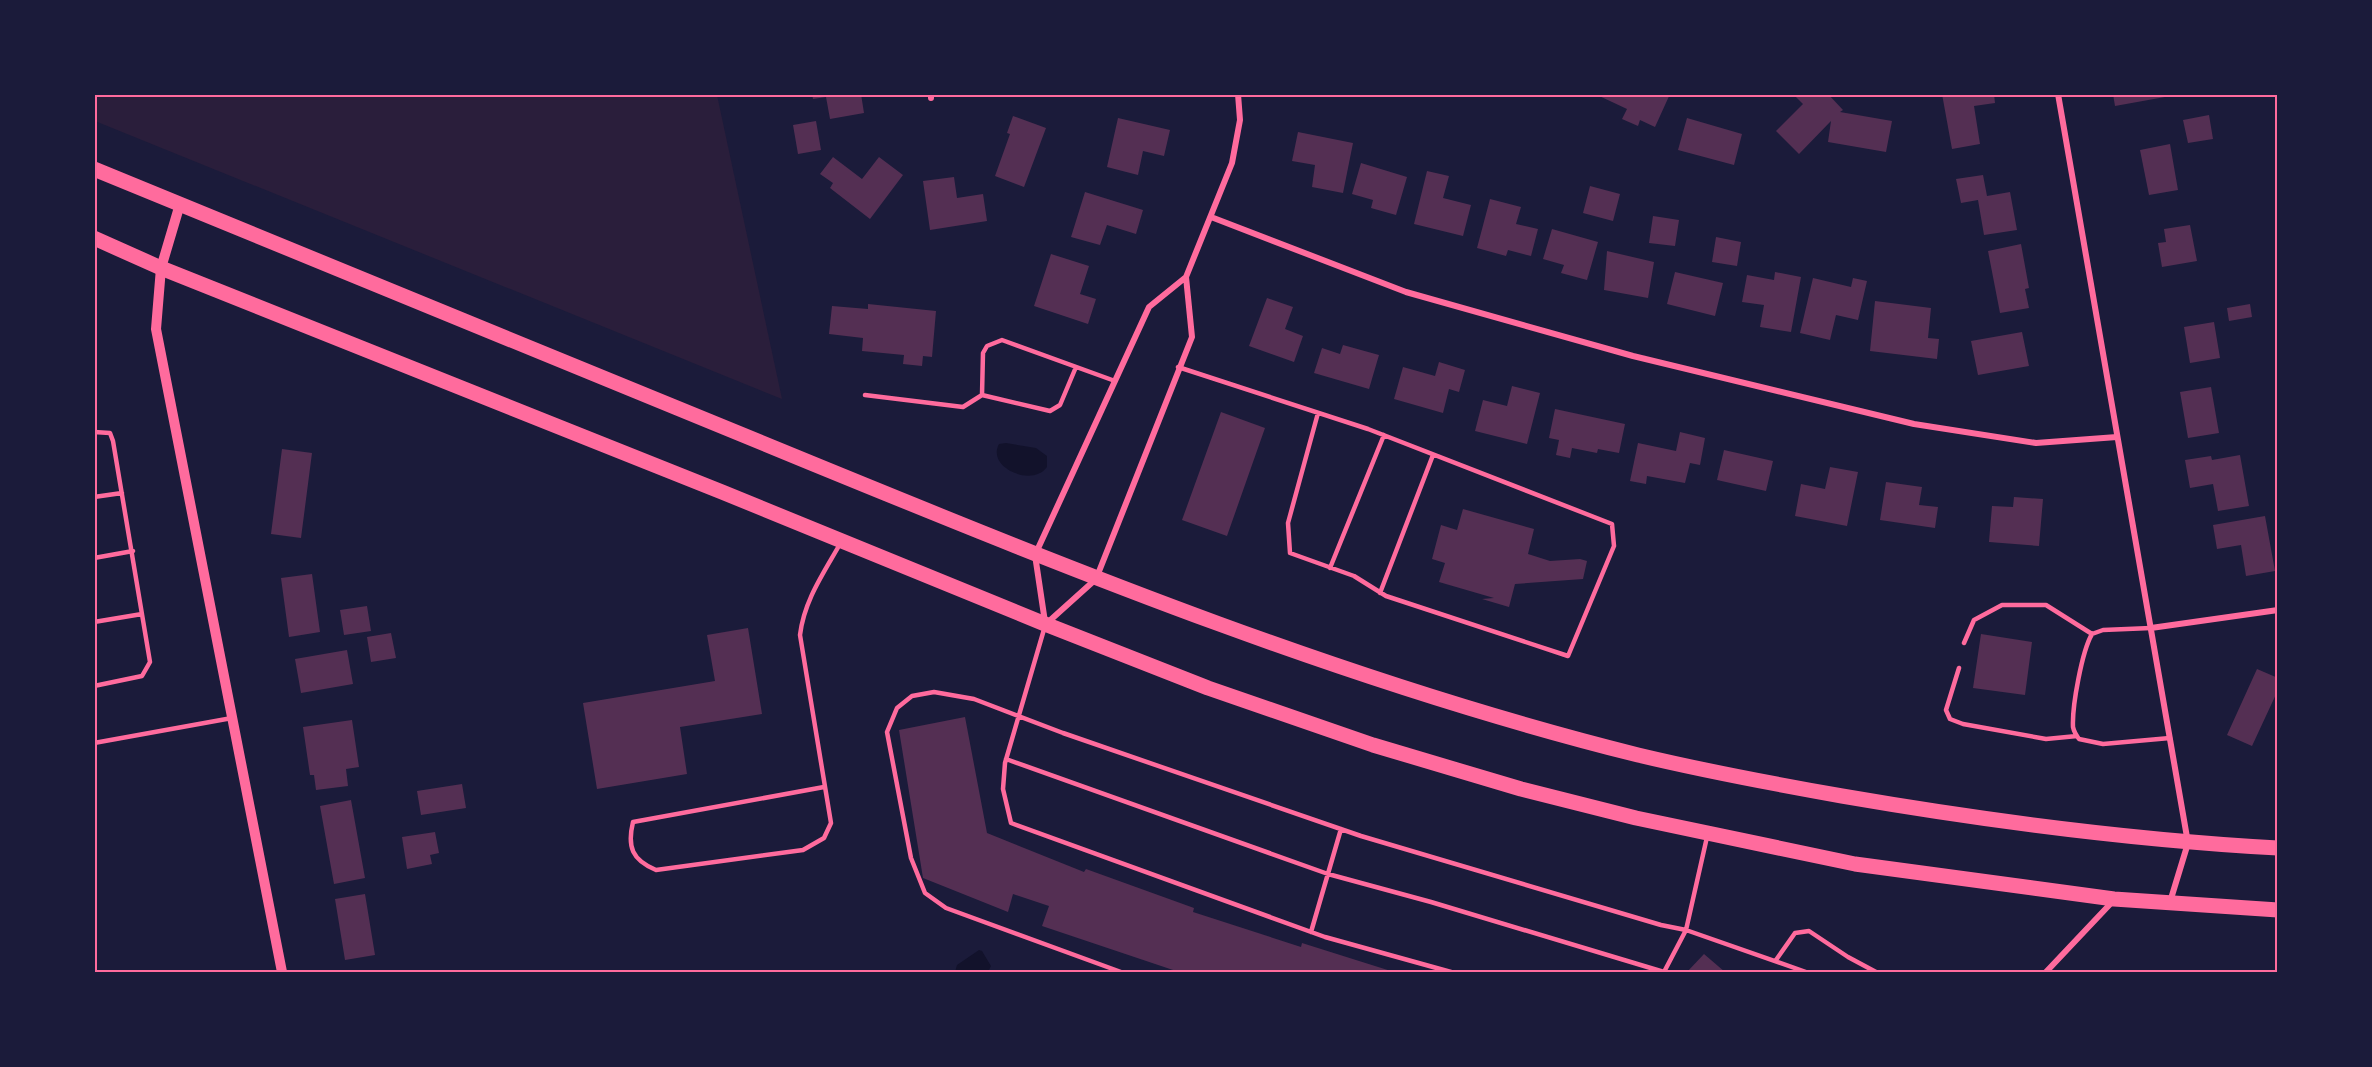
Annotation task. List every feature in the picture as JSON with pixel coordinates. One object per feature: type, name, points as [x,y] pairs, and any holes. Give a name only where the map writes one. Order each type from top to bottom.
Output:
[{"type":"main road","points":[[94,169],[1035,555],[1253,637],[1431,697],[1639,755],[1780,785],[2049,829],[2188,843],[2277,848]]},
{"type":"main road","points":[[94,238],[161,268],[1045,624],[1208,688],[1373,745],[1521,789],[1707,834],[1855,864],[2114,899],[2277,910]]},
{"type":"street","points":[[1045,624],[1035,555],[1149,307],[1186,276],[1232,162],[1240,120],[1238,94]]},
{"type":"street","points":[[2058,94],[2188,843],[2169,904]]},
{"type":"street","points":[[180,204],[161,268],[156,329],[282,972]]},
{"type":"street","points":[[1211,217],[1406,292],[1644,359],[1914,424],[2036,443],[2117,437]]},
{"type":"street","points":[[1045,624],[1096,579],[1178,367],[1192,337],[1186,276]]},
{"type":"street","points":[[2151,628],[2277,610]]},
{"type":"street","points":[[2046,972],[2114,899]]},
{"type":"lane","points":[[982,395],[983,353],[987,346],[1002,340],[1115,381]]},
{"type":"lane","points":[[865,395],[963,407],[982,395],[1050,411],[1060,405],[1076,367]]},
{"type":"lane","points":[[1178,367],[1318,413],[1384,435],[1612,524],[1614,546],[1568,656],[1386,597],[1354,576],[1290,553],[1288,523],[1318,413]]},
{"type":"lane","points":[[94,432],[110,433],[113,441],[150,662],[142,676],[94,686]]},
{"type":"lane","points":[[1330,568],[1384,435]]},
{"type":"lane","points":[[1380,593],[1434,455]]},
{"type":"lane","points":[[94,497],[122,493]]},
{"type":"lane","points":[[824,787],[633,822],[630,835],[631,848],[640,863],[656,870],[803,850],[825,838],[831,823],[800,634],[802,617],[808,600],[841,542]]},
{"type":"lane","points":[[94,558],[133,551]]},
{"type":"lane","points":[[1964,643],[1974,620],[2002,605],[2046,605],[2092,634]]},
{"type":"lane","points":[[94,622],[142,614]]},
{"type":"lane","points":[[1045,624],[1006,759],[1003,789],[1011,823],[1311,932],[1451,972]]},
{"type":"lane","points":[[2151,628],[2103,630],[2092,634],[2087,642],[2073,728],[2077,736],[2086,742],[2103,744],[2170,738]]},
{"type":"lane","points":[[1959,668],[1946,710],[1950,719],[1963,724],[2046,740],[2077,736]]},
{"type":"lane","points":[[1121,972],[946,908],[925,893],[911,858],[887,732],[897,708],[912,696],[934,692],[974,699],[1341,829],[1661,925],[1686,930],[1806,972]]},
{"type":"lane","points":[[94,743],[232,718]]},
{"type":"lane","points":[[1006,759],[1328,874],[1431,902],[1664,972],[1686,930],[1707,834]]},
{"type":"lane","points":[[1311,932],[1341,829]]},
{"type":"lane","points":[[1776,960],[1795,933],[1809,931],[1848,957],[1876,972]]},
{"type":"shaded area","points":[[94,95],[717,95],[782,399],[95,121]]},
{"type":"shaded area","points":[[999,444],[1036,448],[1047,456],[1047,467],[1031,476],[1012,472],[999,460],[997,452]]},
{"type":"shaded area","points":[[979,950],[991,966],[989,970],[986,972],[955,972],[957,965]]},
{"type":"building","points":[[812,94],[861,94],[864,113],[830,119],[826,97],[813,99]]},
{"type":"building","points":[[1595,94],[1670,94],[1655,127],[1640,120],[1638,126],[1622,119],[1627,109]]},
{"type":"building","points":[[1793,94],[1828,94],[1843,110],[1840,112],[1892,121],[1886,152],[1828,142],[1831,121],[1799,154],[1776,131],[1803,104]]},
{"type":"building","points":[[1942,94],[1994,94],[1995,103],[1974,106],[1980,144],[1952,149]]},
{"type":"building","points":[[2113,94],[2165,94],[2165,97],[2115,106]]},
{"type":"building","points":[[2209,115],[2213,139],[2188,143],[2183,120]]},
{"type":"building","points":[[1013,116],[1046,128],[1024,187],[995,176],[1010,134],[1007,133]]},
{"type":"building","points":[[1118,118],[1170,130],[1164,156],[1143,151],[1138,175],[1107,167]]},
{"type":"building","points":[[1687,118],[1742,134],[1734,165],[1678,150]]},
{"type":"building","points":[[816,121],[821,150],[798,154],[793,125]]},
{"type":"building","points":[[1298,132],[1353,143],[1343,193],[1312,187],[1315,165],[1292,161]]},
{"type":"building","points":[[2170,144],[2178,190],[2149,195],[2140,150]]},
{"type":"building","points":[[833,157],[862,179],[879,157],[903,175],[870,219],[830,188],[833,183],[820,174]]},
{"type":"building","points":[[1361,163],[1407,177],[1396,215],[1371,208],[1373,200],[1352,194]]},
{"type":"building","points":[[1427,171],[1449,176],[1443,198],[1471,205],[1463,236],[1414,224]]},
{"type":"building","points":[[1983,175],[1987,196],[2010,192],[2017,230],[1984,235],[1978,200],[1961,203],[1956,179]]},
{"type":"building","points":[[954,177],[957,198],[983,194],[987,221],[930,230],[923,181]]},
{"type":"building","points":[[1590,186],[1620,194],[1613,221],[1583,213]]},
{"type":"building","points":[[1085,192],[1143,210],[1136,234],[1107,225],[1100,245],[1071,237]]},
{"type":"building","points":[[1490,199],[1521,207],[1516,224],[1538,229],[1531,256],[1508,250],[1506,256],[1477,248]]},
{"type":"building","points":[[1653,216],[1679,220],[1675,246],[1649,243]]},
{"type":"building","points":[[2190,225],[2197,261],[2162,267],[2158,243],[2166,242],[2164,229]]},
{"type":"building","points":[[1552,229],[1598,242],[1587,280],[1561,273],[1564,265],[1543,259]]},
{"type":"building","points":[[1716,237],[1741,242],[1737,266],[1712,262]]},
{"type":"building","points":[[2021,244],[2029,288],[2025,289],[2029,308],[2000,313],[1988,251]]},
{"type":"building","points":[[1607,251],[1654,262],[1648,298],[1604,290]]},
{"type":"building","points":[[1051,254],[1089,266],[1080,294],[1096,299],[1088,324],[1034,306]]},
{"type":"building","points":[[1675,272],[1723,283],[1715,316],[1667,304]]},
{"type":"building","points":[[1775,272],[1801,277],[1791,332],[1760,327],[1764,305],[1742,302],[1747,275],[1774,280]]},
{"type":"building","points":[[1813,278],[1851,287],[1853,278],[1867,281],[1858,320],[1836,315],[1830,340],[1800,333]]},
{"type":"building","points":[[1267,298],[1293,307],[1285,329],[1303,336],[1294,362],[1249,346]]},
{"type":"building","points":[[1875,301],[1931,308],[1928,338],[1939,339],[1937,359],[1870,351]]},
{"type":"building","points":[[868,304],[936,311],[932,357],[923,356],[922,366],[903,364],[904,355],[862,351],[863,338],[829,334],[832,306],[868,309]]},
{"type":"building","points":[[2250,304],[2252,317],[2229,321],[2227,308]]},
{"type":"building","points":[[2214,322],[2220,358],[2190,363],[2184,327]]},
{"type":"building","points":[[2022,332],[2029,366],[1978,375],[1971,341]]},
{"type":"building","points":[[1343,345],[1379,355],[1369,389],[1314,373],[1322,348],[1340,354]]},
{"type":"building","points":[[1439,362],[1465,370],[1459,392],[1449,389],[1443,413],[1394,399],[1403,367],[1435,376]]},
{"type":"building","points":[[1512,386],[1540,393],[1527,444],[1475,431],[1483,400],[1507,406]]},
{"type":"building","points":[[2211,387],[2219,433],[2188,438],[2180,392]]},
{"type":"building","points":[[1555,409],[1625,424],[1619,453],[1598,449],[1597,453],[1572,448],[1570,458],[1556,455],[1559,440],[1549,438]]},
{"type":"building","points":[[1221,412],[1265,428],[1227,536],[1182,520]]},
{"type":"building","points":[[1680,432],[1705,438],[1700,465],[1690,463],[1685,483],[1647,476],[1646,484],[1630,481],[1638,443],[1676,451]]},
{"type":"building","points":[[282,449],[312,453],[301,538],[271,534]]},
{"type":"building","points":[[1724,450],[1773,461],[1766,491],[1717,480]]},
{"type":"building","points":[[2240,455],[2249,506],[2218,511],[2213,484],[2190,488],[2185,460],[2211,456],[2212,460]]},
{"type":"building","points":[[1830,467],[1858,472],[1847,526],[1795,516],[1801,484],[1825,489]]},
{"type":"building","points":[[1886,482],[1922,487],[1919,505],[1938,507],[1935,528],[1880,520]]},
{"type":"building","points":[[2014,497],[2043,499],[2039,546],[1989,542],[1992,506],[2013,507]]},
{"type":"building","points":[[1463,509],[1534,529],[1528,554],[1550,561],[1580,559],[1587,561],[1583,579],[1515,584],[1509,607],[1482,599],[1494,598],[1439,582],[1445,563],[1432,559],[1441,525],[1457,530]]},
{"type":"building","points":[[2265,516],[2275,571],[2246,576],[2241,545],[2217,549],[2213,525]]},
{"type":"building","points":[[312,574],[320,632],[289,637],[281,578]]},
{"type":"building","points":[[367,606],[371,631],[344,635],[340,610]]},
{"type":"building","points":[[748,628],[762,714],[680,727],[687,774],[597,789],[583,703],[715,681],[707,635]]},
{"type":"building","points":[[391,633],[396,658],[371,662],[367,637]]},
{"type":"building","points":[[1981,634],[2032,642],[2025,695],[1973,688]]},
{"type":"building","points":[[347,650],[353,684],[301,693],[295,659]]},
{"type":"building","points":[[2257,669],[2278,678],[2278,690],[2252,746],[2227,735]]},
{"type":"building","points":[[965,717],[987,833],[1084,872],[1086,869],[1194,908],[1193,912],[1301,947],[1302,943],[1394,972],[1179,972],[1042,926],[1049,906],[1013,894],[1008,912],[923,878],[899,730]]},
{"type":"building","points":[[352,720],[359,767],[346,769],[348,786],[316,790],[314,775],[310,775],[303,727]]},
{"type":"building","points":[[462,784],[466,808],[421,815],[417,791]]},
{"type":"building","points":[[351,800],[365,878],[334,884],[320,806]]},
{"type":"building","points":[[435,832],[439,853],[430,855],[432,864],[407,869],[402,837]]},
{"type":"building","points":[[365,894],[375,955],[345,960],[335,899]]},
{"type":"building","points":[[1704,954],[1725,972],[1687,972]]}]
